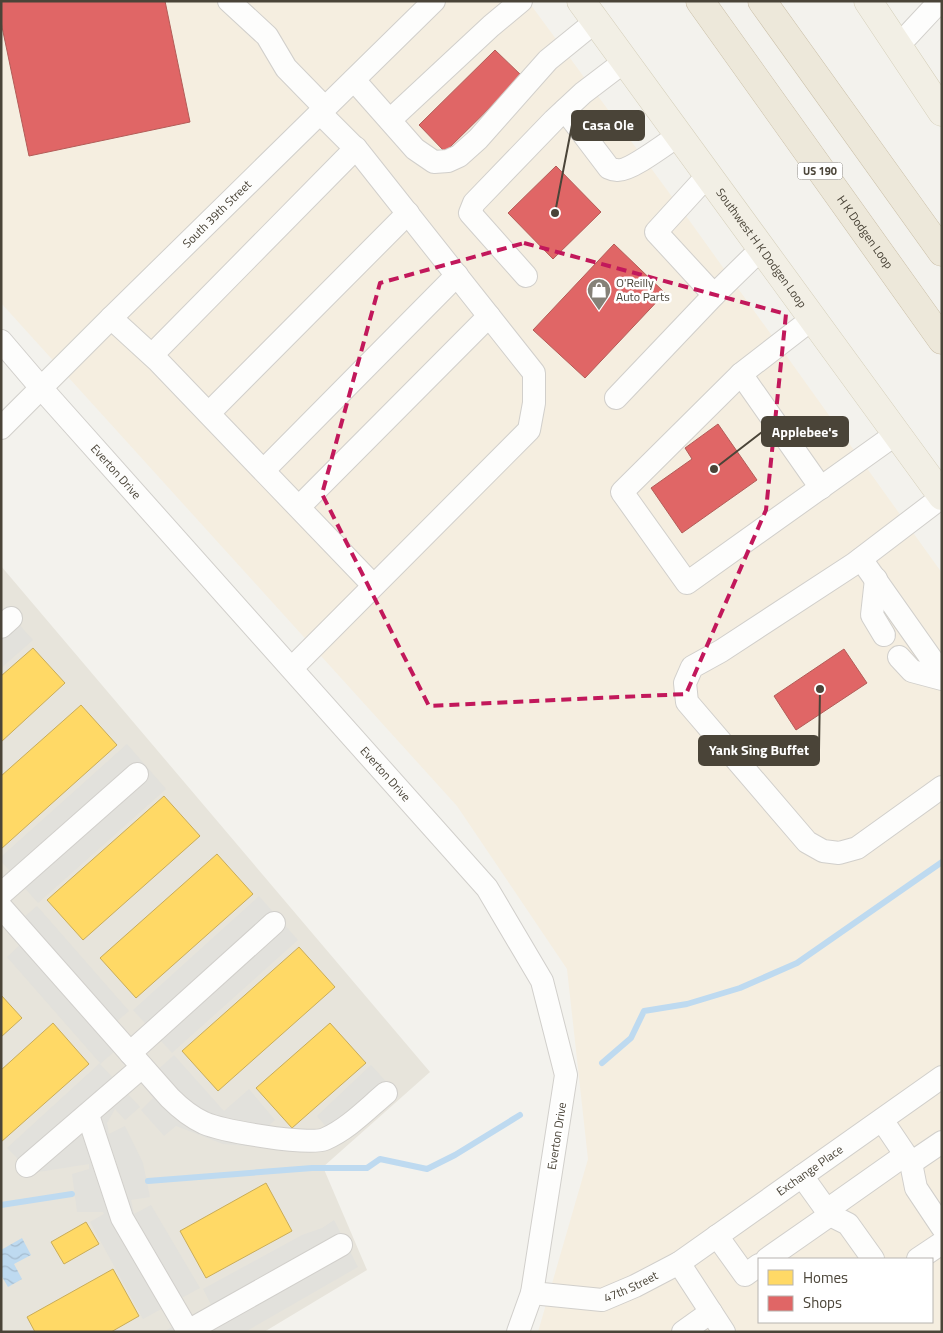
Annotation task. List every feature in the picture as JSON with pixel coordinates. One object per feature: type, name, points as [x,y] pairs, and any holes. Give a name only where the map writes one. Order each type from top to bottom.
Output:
[{"type":"highway","name":"H K Dodgen Loop","points":[[700,1],[942,340]]},
{"type":"highway","points":[[762,1],[942,252]]},
{"type":"main road","points":[[868,1],[942,112]]},
{"type":"main road","name":"Southwest H K Dodgen Loop","points":[[589,11],[942,497]]},
{"type":"street","points":[[229,1],[267,36],[286,68],[356,148],[534,373],[534,403],[528,430],[292,668]]},
{"type":"street","points":[[390,120],[491,26],[521,1]]},
{"type":"street","points":[[898,46],[940,1]]},
{"type":"street","name":"South 39th Street","points":[[1,428],[354,80],[420,6]]},
{"type":"street","points":[[354,80],[415,149],[434,162],[448,161],[459,156],[478,139],[589,11]]},
{"type":"street","points":[[526,276],[470,213],[474,203],[564,110],[625,61]]},
{"type":"street","points":[[564,110],[609,168],[616,171],[623,170],[634,164],[679,136]]},
{"type":"street","points":[[152,355],[356,148]]},
{"type":"street","points":[[708,175],[656,232],[714,296]]},
{"type":"street","points":[[209,413],[408,213]]},
{"type":"street","points":[[616,398],[761,249]]},
{"type":"street","points":[[264,470],[457,276]]},
{"type":"street","points":[[299,508],[489,316]]},
{"type":"street","points":[[111,318],[152,355],[374,585]]},
{"type":"street","points":[[812,319],[741,374],[622,492],[687,583],[896,434]]},
{"type":"street","name":"Everton Drive","points":[[1,341],[487,888],[542,981],[566,1075],[532,1293]]},
{"type":"street","points":[[741,374],[821,488]]},
{"type":"street","points":[[942,497],[861,558],[721,651],[692,667],[685,683],[687,702],[807,842],[823,851],[839,853],[857,848],[942,787]]},
{"type":"street","points":[[861,558],[942,674]]},
{"type":"street","points":[[876,579],[872,614],[884,635]]},
{"type":"street","points":[[899,657],[912,671],[942,679]]},
{"type":"street","points":[[1,894],[137,774]]},
{"type":"street","points":[[4,914],[180,1108],[204,1123],[226,1130],[306,1142],[323,1140],[338,1133],[386,1093]]},
{"type":"street","points":[[27,1166],[88,1115],[136,1060],[274,923]]},
{"type":"street","name":"Exchange Place","points":[[679,1263],[942,1077]]},
{"type":"street","points":[[88,1115],[122,1218],[187,1331],[341,1245]]},
{"type":"street","points":[[882,1120],[908,1159],[916,1188],[942,1226]]},
{"type":"street","points":[[768,1258],[828,1213],[908,1159],[942,1142]]},
{"type":"street","points":[[802,1176],[828,1213],[848,1224],[872,1258]]},
{"type":"street","points":[[717,1236],[744,1275],[758,1266]]},
{"type":"street","points":[[920,1258],[942,1243]]},
{"type":"street","points":[[679,1263],[724,1332]]},
{"type":"street","name":"47th Street","points":[[532,1293],[602,1300],[635,1286],[679,1263]]},
{"type":"street","points":[[518,1332],[532,1293]]},
{"type":"street","points":[[683,1332],[711,1312]]},
{"type":"highlighted area","points":[[524,243],[786,314],[766,510],[686,694],[429,706],[322,494],[380,283]]},
{"type":"shaded area","points":[[1,1],[528,1],[684,213],[942,573],[942,1332],[538,1332],[588,1159],[567,969],[457,806],[1,303]]},
{"type":"shaded area","points":[[1,566],[430,1072],[323,1167],[367,1270],[264,1332],[1,1332]]},
{"type":"shaded area","points":[[5,609],[33,640],[1,668],[1,611]]},
{"type":"shaded area","points":[[127,744],[166,789],[38,903],[1,861],[1,857]]},
{"type":"shaded area","points":[[259,896],[298,940],[172,1053],[133,1010]]},
{"type":"shaded area","points":[[37,906],[129,1011],[116,1022],[130,1038],[100,1064],[140,1107],[125,1120],[115,1109],[107,1123],[109,1134],[125,1126],[143,1163],[150,1197],[131,1200],[134,1214],[151,1205],[200,1288],[143,1319],[90,1222],[104,1214],[103,1212],[77,1212],[72,1174],[89,1169],[89,1164],[32,1173],[7,1148],[100,1063],[7,957],[20,945],[8,931]]},
{"type":"shaded area","points":[[174,1055],[224,1111],[249,1089],[275,1120],[247,1146],[223,1144],[176,1126],[164,1136],[141,1110],[153,1098],[142,1084]]},
{"type":"shaded area","points":[[371,1065],[399,1096],[354,1136],[340,1143],[317,1116]]},
{"type":"shaded area","points":[[334,1220],[358,1267],[245,1332],[163,1332],[211,1305],[203,1289],[302,1235],[322,1228]]},
{"type":"water","points":[[22,1238],[31,1255],[14,1264],[22,1279],[8,1287],[1,1275],[1,1250]]},
{"type":"building: Homes","points":[[33,648],[65,683],[1,742],[1,676]]},
{"type":"building: Homes","points":[[81,705],[117,745],[1,849],[1,776]]},
{"type":"building: Homes","points":[[164,796],[200,836],[83,940],[47,900]]},
{"type":"building: Homes","points":[[217,854],[253,894],[136,998],[100,958]]},
{"type":"building: Homes","points":[[299,947],[335,987],[218,1091],[182,1051]]},
{"type":"building: Homes","points":[[1,995],[22,1018],[1,1037]]},
{"type":"building: Homes","points":[[53,1023],[89,1064],[1,1142],[1,1070]]},
{"type":"building: Homes","points":[[330,1023],[366,1063],[292,1128],[256,1088]]},
{"type":"building: Homes","points":[[266,1183],[292,1231],[206,1278],[180,1231]]},
{"type":"building: Homes","points":[[86,1222],[99,1244],[64,1264],[51,1242]]},
{"type":"building: Homes","points":[[113,1269],[139,1316],[111,1332],[35,1332],[27,1317]]},
{"type":"building: Shops","points":[[1,1],[165,1],[190,122],[29,156],[1,22]]},
{"type":"building: Shops","points":[[495,50],[522,76],[445,152],[419,125]]},
{"type":"building: Shops","points":[[556,166],[601,212],[553,259],[508,213]]},
{"type":"building: Shops","name":"O'Reilly Auto Parts","points":[[614,244],[665,293],[585,378],[533,330]]},
{"type":"building: Shops","points":[[718,424],[757,480],[682,533],[651,488],[692,459],[685,448]]},
{"type":"building: Shops","points":[[844,649],[867,683],[796,730],[774,696]]},
{"type":"waterway","points":[[602,1063],[631,1038],[644,1011],[687,1004],[740,988],[797,963],[942,862]]},
{"type":"waterway","points":[[148,1181],[312,1168],[367,1168],[380,1159],[427,1169],[455,1155],[520,1115]]},
{"type":"waterway","points":[[1,1205],[72,1194]]},
{"type":"place","name":"Casa Ole","points":[[555,213]]},
{"type":"place","name":"O'Reilly Auto Parts","points":[[599,311]]},
{"type":"place","name":"Applebee's","points":[[714,469]]},
{"type":"place","name":"Yank Sing Buffet","points":[[820,689]]}]
